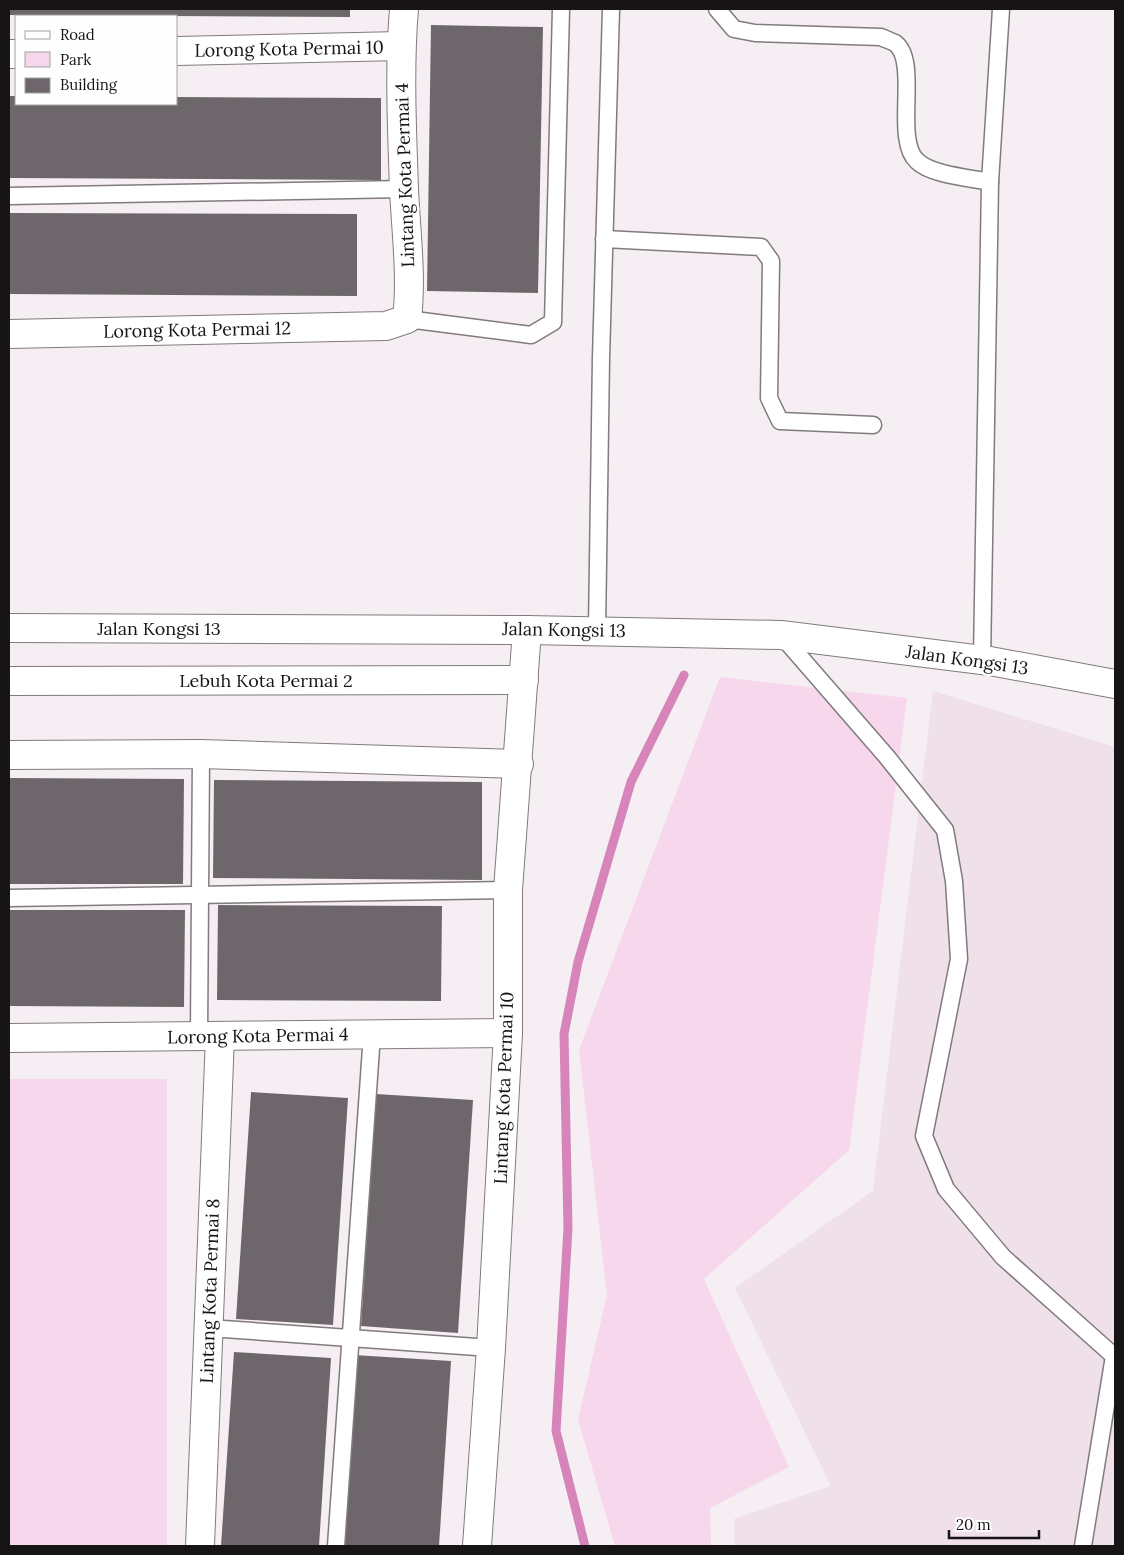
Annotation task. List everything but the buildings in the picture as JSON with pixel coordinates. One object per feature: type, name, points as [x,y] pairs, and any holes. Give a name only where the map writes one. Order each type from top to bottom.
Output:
[{"type":"street","name":"Lintang Kota Permai 4","points":[[396,322],[410,294],[404,189],[401,46],[404,9]]},
{"type":"street","name":"Lorong Kota Permai 10","points":[[178,51],[401,46]]},
{"type":"street","name":"Lorong Kota Permai 12","points":[[9,334],[396,322]]},
{"type":"street","name":"Jalan Kongsi 13","points":[[9,628],[597,630],[781,635],[982,660],[1115,684]]},
{"type":"street","name":"Lintang Kota Permai 10","points":[[477,1546],[491,1348],[508,1033],[508,890],[526,630]]},
{"type":"street","name":"Lebuh Kota Permai 2","points":[[9,675],[524,680]]},
{"type":"street","points":[[9,754],[201,754],[518,764]]},
{"type":"street","name":"Lorong Kota Permai 4","points":[[9,1038],[508,1033]]},
{"type":"street","name":"Lintang Kota Permai 8","points":[[200,1546],[209,1328],[210,1036]]},
{"type":"lane","points":[[396,322],[531,335],[553,322],[561,9]]},
{"type":"lane","points":[[597,630],[604,239],[611,9]]},
{"type":"lane","points":[[717,9],[734,30],[755,33],[881,37],[896,44],[904,60],[907,140],[916,161],[932,170],[990,182]]},
{"type":"lane","points":[[982,660],[990,182],[1001,9]]},
{"type":"lane","points":[[9,196],[404,189]]},
{"type":"lane","points":[[604,239],[761,247],[771,261],[769,398],[780,421],[873,425]]},
{"type":"lane","points":[[781,635],[886,757],[944,830],[954,881],[959,959],[924,1136],[946,1189],[1003,1257],[1114,1357],[1084,1546]]},
{"type":"lane","points":[[201,754],[200,895],[210,1036]]},
{"type":"lane","points":[[9,898],[508,890]]},
{"type":"lane","points":[[336,1546],[372,1034]]},
{"type":"lane","points":[[209,1328],[491,1348]]},
{"type":"shaded area","points":[[933,691],[1115,747],[1115,1546],[735,1546],[734,1519],[831,1486],[735,1288],[873,1191]]},
{"type":"green space","points":[[720,677],[907,698],[849,1150],[704,1279],[789,1467],[710,1508],[711,1546],[615,1546],[578,1420],[607,1295],[579,1050]]},
{"type":"green space","points":[[9,1079],[167,1079],[167,1546],[9,1546]]},
{"type":"waterway","points":[[585,1546],[556,1431],[568,1228],[564,1034],[578,962],[631,782],[684,675]]}]
